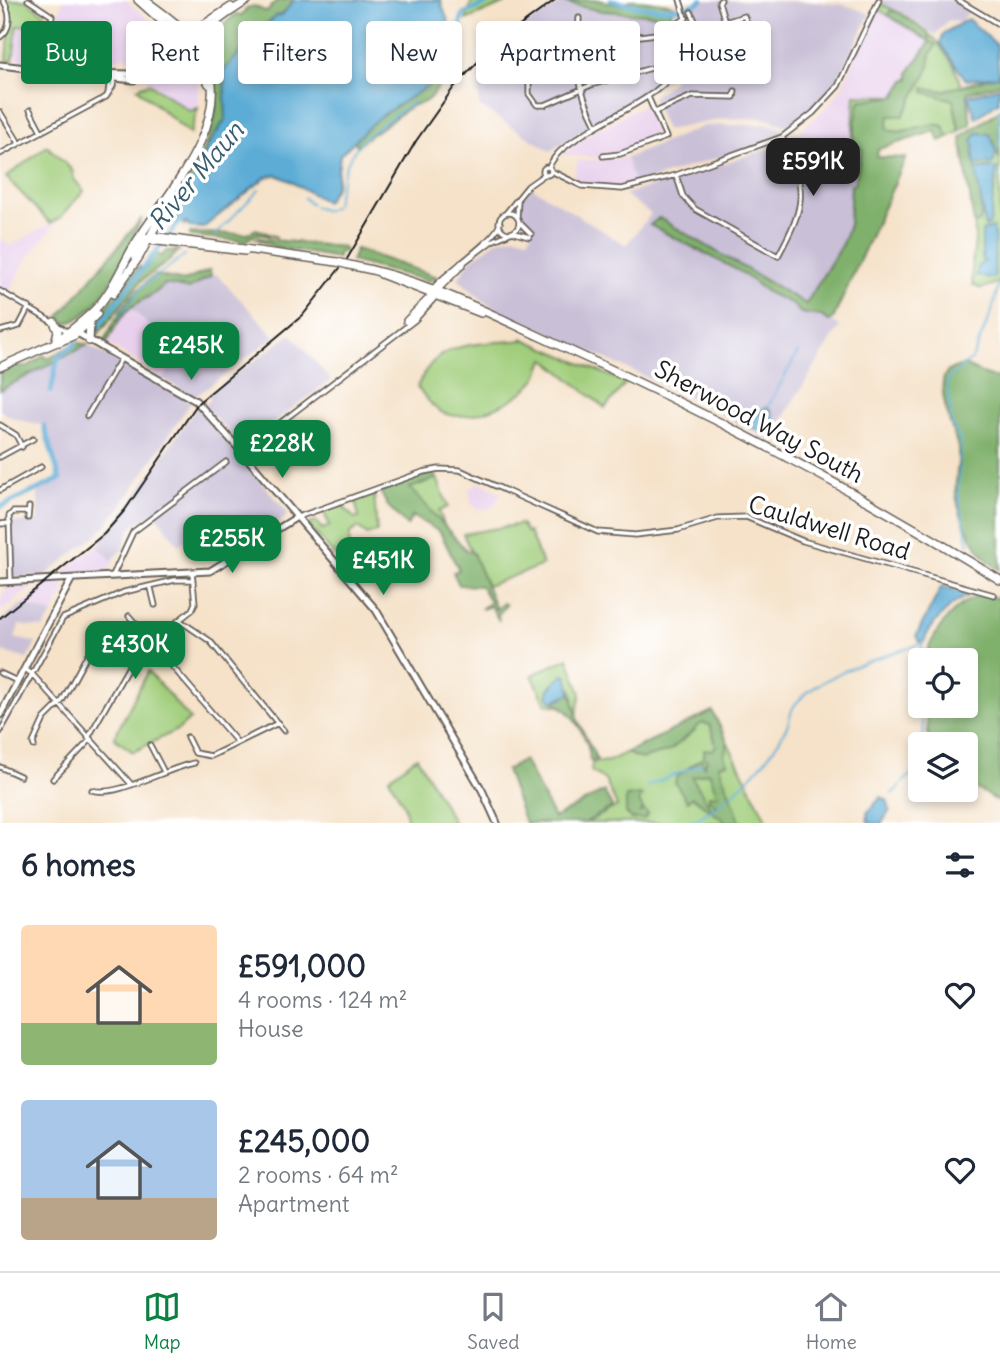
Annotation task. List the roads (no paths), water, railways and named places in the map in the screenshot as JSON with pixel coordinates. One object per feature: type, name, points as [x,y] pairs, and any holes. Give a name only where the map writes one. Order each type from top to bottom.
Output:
[{"type":"highway","points":[[138,0],[162,21]]},
{"type":"highway","points":[[145,0],[171,21]]},
{"type":"highway","points":[[208,21],[240,0]]},
{"type":"highway","points":[[220,21],[247,0]]},
{"type":"highway","points":[[155,7],[169,21]]},
{"type":"highway","points":[[219,21],[224,18]]},
{"type":"highway","points":[[209,84],[211,89]]},
{"type":"highway","points":[[119,276],[158,239],[159,222],[209,115],[210,84]]},
{"type":"highway","points":[[73,332],[99,305],[180,177]]},
{"type":"highway","points":[[146,227],[158,239]]},
{"type":"highway","points":[[0,367],[55,343],[90,321],[139,257],[158,239]]},
{"type":"highway","name":"Sherwood Way South","points":[[158,239],[381,270],[491,316],[713,416],[890,513],[1000,580]]},
{"type":"highway","points":[[407,321],[462,264]]},
{"type":"highway","name":"Sherwood Way South","points":[[368,268],[491,316]]},
{"type":"highway","points":[[88,340],[90,321]]},
{"type":"highway","points":[[55,343],[57,324]]},
{"type":"main road","points":[[0,65],[21,67]]},
{"type":"main road","points":[[112,76],[126,74]]},
{"type":"main road","points":[[112,76],[126,79]]},
{"type":"main road","points":[[73,332],[197,401],[242,452],[376,610],[482,790],[497,823]]},
{"type":"main road","points":[[0,582],[71,580],[219,568],[297,517]]},
{"type":"main road","points":[[0,715],[71,580]]},
{"type":"street","points":[[0,37],[7,29],[9,15],[3,0]]},
{"type":"street","points":[[28,0],[52,16],[51,21]]},
{"type":"street","points":[[680,0],[686,21]]},
{"type":"street","points":[[721,0],[719,2],[725,21]]},
{"type":"street","points":[[550,169],[575,183],[604,189],[639,186],[782,137],[813,113],[838,86],[879,0]]},
{"type":"street","points":[[958,0],[1000,26]]},
{"type":"street","points":[[691,12],[695,21]]},
{"type":"street","points":[[728,21],[744,16],[746,21]]},
{"type":"street","points":[[579,18],[577,75],[580,90],[596,125]]},
{"type":"street","points":[[640,36],[664,33],[686,18]]},
{"type":"street","points":[[528,84],[528,94],[533,102],[545,105],[580,90],[654,67]]},
{"type":"street","points":[[0,154],[107,96],[110,84]]},
{"type":"street","points":[[242,452],[415,320],[453,267],[495,234],[504,215],[518,198],[550,169],[558,152],[596,125],[648,96],[661,84]]},
{"type":"street","points":[[655,112],[692,96],[734,97],[735,91]]},
{"type":"street","points":[[603,156],[620,154],[666,136],[648,96]]},
{"type":"street","points":[[30,110],[41,131]]},
{"type":"street","points":[[0,112],[19,143]]},
{"type":"street","points":[[676,175],[683,196],[695,209],[778,256],[798,217],[801,189],[796,167],[782,137]]},
{"type":"street","points":[[462,264],[492,241],[517,229],[518,198]]},
{"type":"street","points":[[499,223],[503,230],[530,236],[512,214],[504,215]]},
{"type":"street","points":[[0,291],[73,332]]},
{"type":"street","points":[[0,331],[19,326],[29,307]]},
{"type":"street","points":[[399,331],[407,321]]},
{"type":"street","points":[[87,416],[121,359]]},
{"type":"street","points":[[0,425],[16,435],[22,447]]},
{"type":"street","points":[[0,457],[33,439]]},
{"type":"street","points":[[113,575],[132,532],[226,462]]},
{"type":"street","points":[[0,490],[40,469]]},
{"type":"street","name":"Cauldwell Road","points":[[297,517],[423,472],[460,470],[598,532],[635,535],[678,530],[718,519],[746,517],[803,541],[994,595]]},
{"type":"street","points":[[11,582],[10,521],[13,512],[29,512]]},
{"type":"street","points":[[0,524],[10,521]]},
{"type":"street","points":[[53,779],[89,739],[136,654],[179,620],[195,603],[192,572]]},
{"type":"street","points":[[0,732],[63,618],[124,592],[151,588],[175,580],[193,580]]},
{"type":"street","points":[[151,588],[155,605]]},
{"type":"street","points":[[129,616],[237,742]]},
{"type":"street","points":[[179,620],[210,641],[284,731]]},
{"type":"street","points":[[117,632],[136,654]]},
{"type":"street","points":[[34,746],[44,719],[59,704],[90,650]]},
{"type":"street","points":[[25,669],[131,784]]},
{"type":"street","points":[[0,673],[18,681]]},
{"type":"street","points":[[187,737],[195,754],[211,755],[278,723]]},
{"type":"street","points":[[150,745],[163,770]]},
{"type":"street","points":[[92,790],[106,794],[163,770],[194,763]]},
{"type":"street","points":[[0,766],[20,776]]},
{"type":"water","points":[[294,0],[440,0],[448,21],[366,21],[366,84],[431,84],[378,118],[340,155],[336,186],[326,202],[277,175],[266,177],[203,228],[189,227],[186,222],[184,225],[178,214],[208,146],[226,118],[224,70],[238,55],[238,84],[352,84],[352,21],[271,21],[275,16],[282,15]]},
{"type":"water","points":[[968,19],[997,45],[999,76],[966,80],[940,43],[944,33]]},
{"type":"water","points":[[1000,87],[998,102],[976,118],[968,96]]},
{"type":"water","points":[[977,133],[989,134],[991,137],[996,152],[993,163],[975,165],[975,147],[972,141]]},
{"type":"water","points":[[997,168],[990,224],[985,227],[976,170]]},
{"type":"water","points":[[993,228],[995,276],[976,276],[978,266],[985,261],[982,260],[982,231]]},
{"type":"water","points":[[766,407],[771,410],[775,423],[764,434],[731,414],[751,419]]},
{"type":"water","points":[[942,586],[970,595],[950,607],[936,621],[924,642],[919,641],[916,636]]},
{"type":"water","points":[[563,675],[567,676],[571,693],[554,701],[549,699],[549,689]]},
{"type":"water","points":[[881,797],[887,800],[890,810],[882,823],[868,823],[867,813]]},
{"type":"waterway","name":"River Maun","points":[[461,21],[463,14],[494,0]]},
{"type":"waterway","name":"River Maun","points":[[611,0],[645,7],[671,8],[694,5],[702,0]]},
{"type":"waterway","points":[[343,176],[347,163],[361,142],[414,102]]},
{"type":"waterway","points":[[999,109],[1000,146]]},
{"type":"waterway","points":[[314,206],[325,211],[335,206],[342,179]]},
{"type":"waterway","points":[[215,235],[259,190]]},
{"type":"waterway","points":[[304,198],[311,204]]},
{"type":"waterway","name":"River Maun","points":[[93,333],[183,217]]},
{"type":"waterway","points":[[119,316],[143,286],[185,255]]},
{"type":"waterway","points":[[969,545],[958,495],[961,443],[952,424],[947,384],[950,377],[972,359],[992,311],[1000,279]]},
{"type":"waterway","name":"River Maun","points":[[51,391],[58,357],[76,343]]},
{"type":"waterway","points":[[767,408],[798,352]]},
{"type":"waterway","points":[[719,404],[732,413]]},
{"type":"waterway","name":"River Maun","points":[[0,507],[60,479],[44,426]]},
{"type":"waterway","points":[[922,648],[923,642]]},
{"type":"waterway","points":[[689,823],[717,806],[758,769],[779,740],[794,706],[819,684],[854,667],[923,643]]},
{"type":"waterway","points":[[923,718],[923,732]]},
{"type":"waterway","points":[[647,786],[702,764]]},
{"type":"waterway","points":[[892,794],[908,777]]},
{"type":"railway","points":[[0,618],[104,534],[125,510],[198,403],[303,315],[347,259],[416,141],[454,87],[495,44],[555,0]]}]
